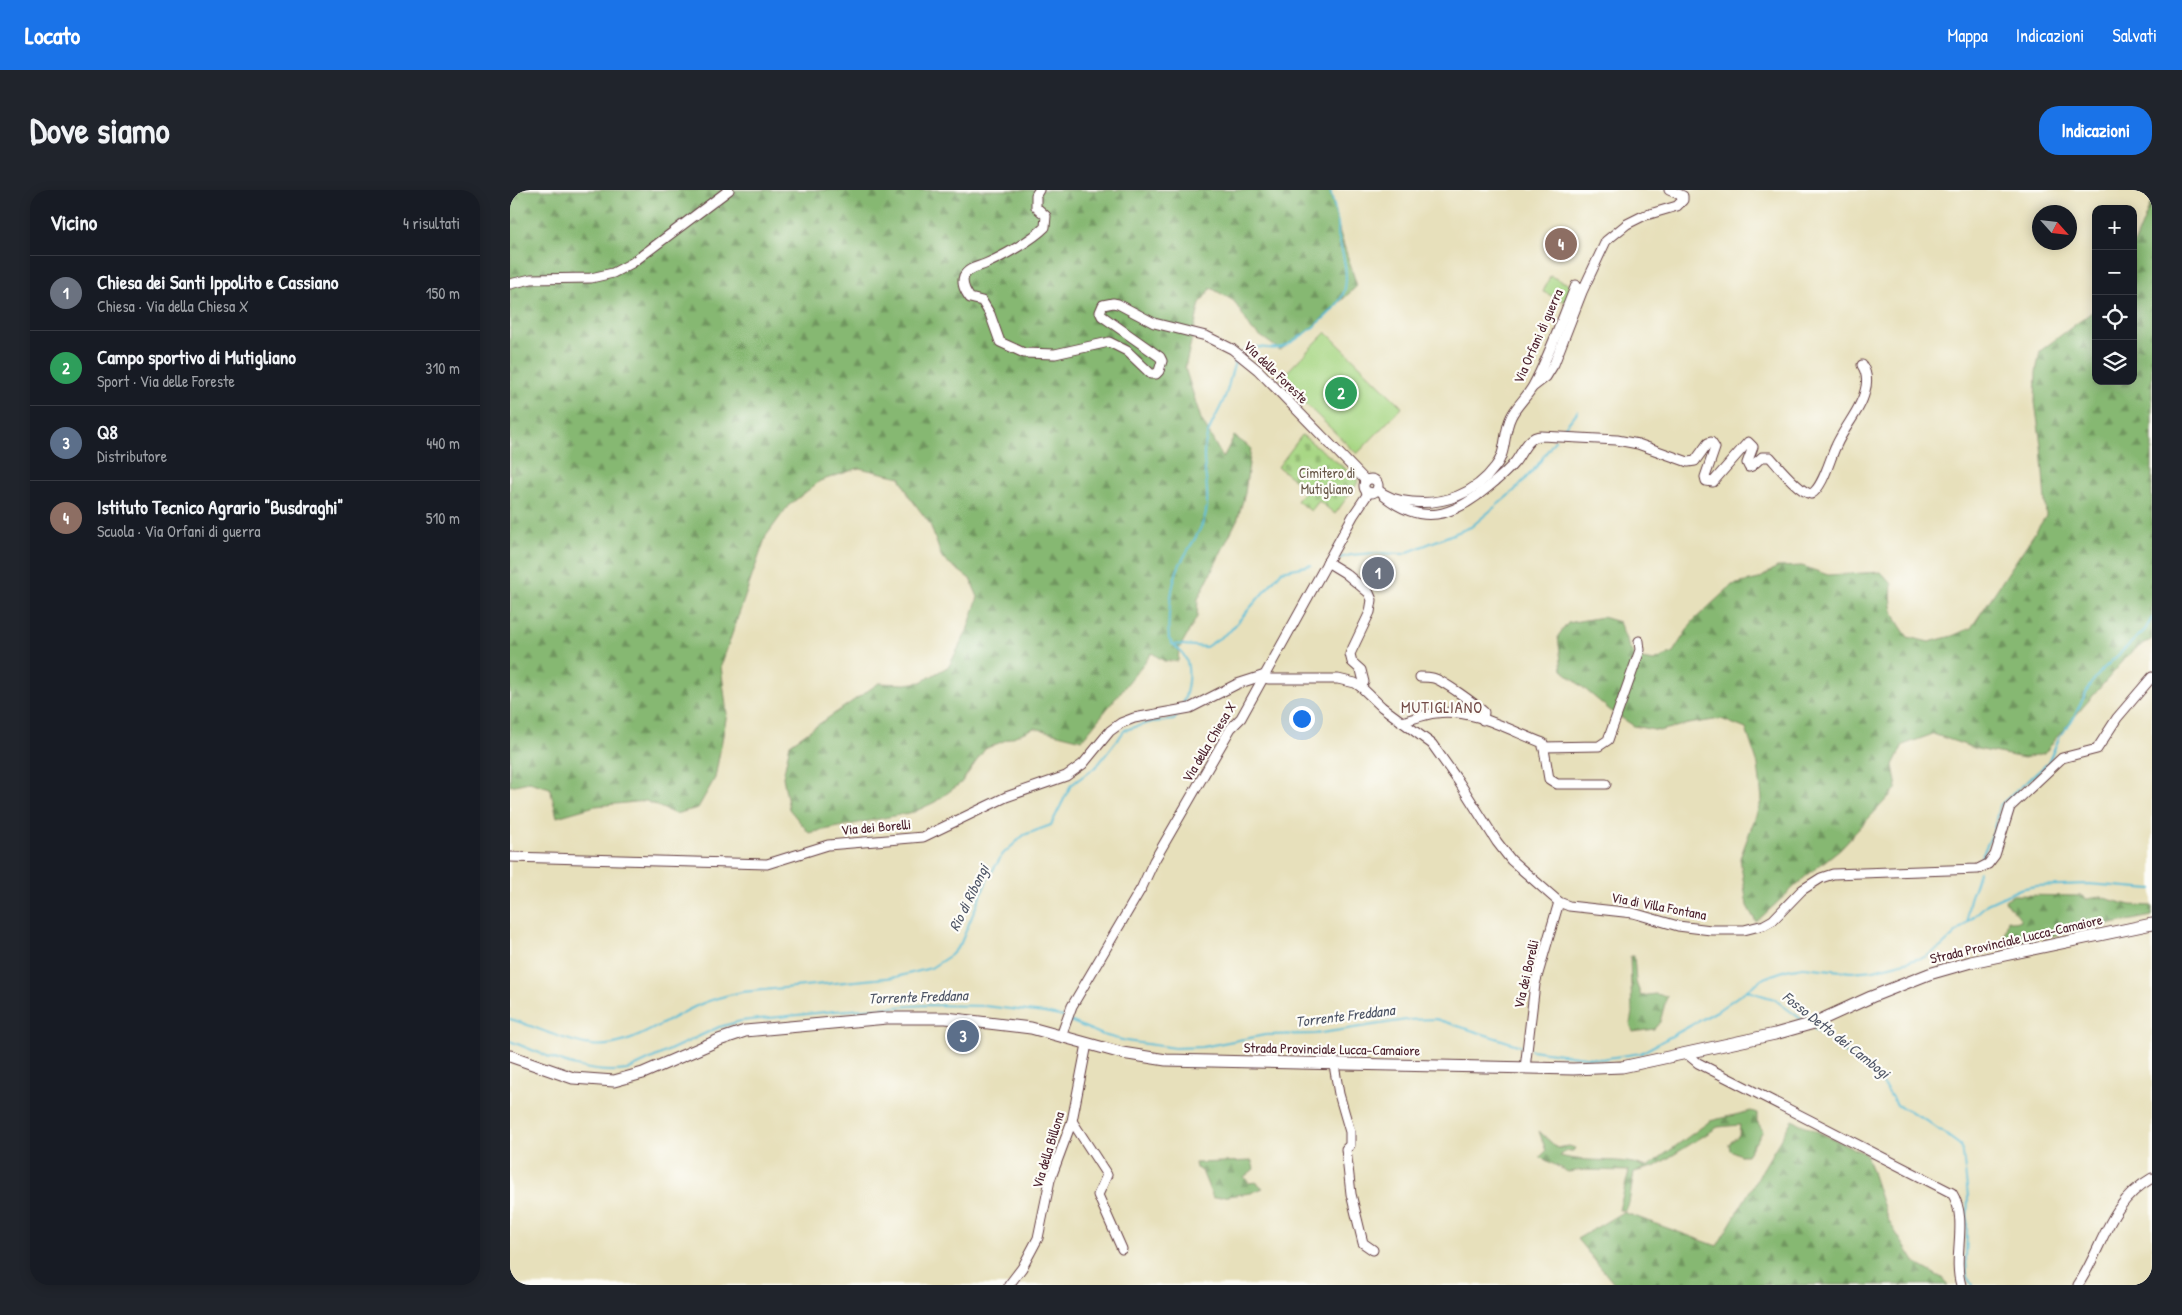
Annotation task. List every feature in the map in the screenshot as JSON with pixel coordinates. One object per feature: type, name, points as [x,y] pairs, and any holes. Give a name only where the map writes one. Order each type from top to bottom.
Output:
[{"type":"main road","name":"Strada Provinciale Lucca-Camaiore","points":[[510,1056],[573,1078],[614,1081],[643,1074],[745,1031],[887,1018],[936,1017],[1008,1024],[1062,1032],[1087,1044],[1144,1058],[1166,1060],[1525,1068],[1622,1067],[1802,1027],[1929,974],[1971,962],[2152,924]]},
{"type":"street","points":[[510,284],[531,279],[591,278],[613,273],[632,263],[729,190]]},
{"type":"street","name":"Via delle Foreste","points":[[1039,190],[1036,195],[1036,207],[1046,216],[1045,227],[1038,234],[1002,257],[969,270],[964,276],[963,288],[970,298],[982,301],[990,314],[1000,342],[1024,353],[1055,354],[1109,342],[1127,351],[1139,360],[1148,373],[1156,374],[1162,366],[1160,357],[1102,316],[1100,312],[1103,305],[1118,304],[1154,323],[1206,336],[1232,349],[1258,370],[1366,481],[1375,480],[1378,485],[1377,492]]},
{"type":"street","points":[[1532,387],[1546,377],[1554,364],[1582,292],[1606,241],[1626,224],[1643,216],[1677,206],[1683,200],[1683,196],[1669,190]]},
{"type":"street","name":"Via Orfani di guerra","points":[[1377,492],[1403,501],[1439,502],[1464,494],[1495,468],[1501,459],[1507,427],[1512,415],[1532,387],[1576,285]]},
{"type":"street","points":[[1377,492],[1417,514],[1430,515],[1458,509],[1503,475],[1536,436],[1617,440],[1638,444],[1688,462],[1695,460],[1708,443],[1711,442],[1715,448],[1705,478],[1709,483],[1713,482],[1748,442],[1752,447],[1747,463],[1749,467],[1762,457],[1770,457],[1798,486],[1811,494],[1818,487],[1836,445],[1865,392],[1867,380],[1866,371],[1862,365]]},
{"type":"street","name":"Via della Chiesa X","points":[[1062,1032],[1072,1006],[1121,924],[1154,861],[1231,728],[1241,718],[1353,516],[1377,492]]},
{"type":"street","points":[[1327,562],[1345,573],[1369,593],[1372,600],[1370,612],[1350,654],[1352,662],[1362,670],[1364,682],[1361,687]]},
{"type":"street","points":[[1544,747],[1599,746],[1608,740],[1640,650],[1640,641]]},
{"type":"street","name":"Via di Villa Fontana","points":[[1265,675],[1268,679],[1275,680],[1338,679],[1355,683],[1361,687],[1374,700],[1423,736],[1439,752],[1497,842],[1511,860],[1559,902],[1569,906],[1633,913],[1678,926],[1711,930],[1744,930],[1764,925],[1773,920],[1802,890],[1821,878],[1833,874],[1980,868],[1988,864],[1995,855],[2010,807],[2062,758],[2097,749],[2117,718],[2152,676]]},
{"type":"street","name":"Via dei Borelli","points":[[510,857],[767,864],[828,845],[923,836],[1006,797],[1066,776],[1083,764],[1110,731],[1121,723],[1134,718],[1186,709],[1237,684],[1265,675]]},
{"type":"street","points":[[1420,677],[1440,681],[1484,712],[1483,720]]},
{"type":"street","points":[[1402,722],[1442,712],[1472,715],[1543,742],[1549,779],[1557,784],[1606,784]]},
{"type":"street","name":"Via dei Borelli","points":[[1525,1068],[1528,1030],[1535,984],[1559,902]]},
{"type":"street","name":"Via della Billona","points":[[1009,1285],[1022,1268],[1038,1238],[1050,1180],[1072,1121],[1087,1044]]},
{"type":"street","points":[[1687,1054],[1698,1063],[1952,1193],[1958,1206],[1958,1265],[1961,1285]]},
{"type":"street","points":[[1334,1065],[1339,1094],[1350,1132],[1350,1145],[1346,1149],[1351,1194],[1363,1243],[1373,1250]]},
{"type":"street","points":[[1072,1121],[1107,1175],[1098,1195],[1122,1249]]},
{"type":"street","points":[[2078,1285],[2121,1203],[2136,1188],[2152,1178]]},
{"type":"green space","points":[[510,190],[1330,190],[1340,233],[1357,286],[1312,328],[1280,350],[1252,330],[1234,301],[1211,288],[1200,303],[1185,368],[1201,419],[1223,458],[1234,436],[1251,448],[1245,493],[1238,518],[1198,599],[1197,617],[1179,649],[1178,661],[1164,661],[1152,653],[1082,740],[1034,728],[985,749],[961,783],[935,802],[914,812],[809,833],[789,809],[783,777],[790,744],[879,683],[905,684],[921,682],[949,666],[967,631],[978,597],[970,579],[942,558],[930,524],[909,496],[900,477],[859,468],[820,481],[788,506],[766,536],[721,666],[727,714],[715,778],[698,808],[675,814],[646,801],[595,806],[557,817],[550,788],[529,782],[510,786]]},
{"type":"green space","points":[[2152,200],[2152,639],[2132,651],[2045,753],[2024,758],[1977,749],[1933,734],[1903,745],[1893,765],[1897,788],[1840,849],[1805,877],[1756,922],[1747,906],[1740,858],[1762,799],[1758,765],[1746,729],[1721,719],[1659,731],[1634,726],[1611,711],[1562,670],[1558,636],[1568,623],[1602,617],[1619,622],[1629,647],[1636,658],[1654,661],[1673,652],[1693,621],[1732,585],[1759,579],[1777,567],[1802,566],[1828,575],[1881,572],[1892,584],[1892,606],[1899,624],[1908,637],[1929,642],[1952,636],[1971,628],[2046,516],[2041,445],[2035,402],[2036,372],[2040,351],[2092,312],[2092,385],[2137,385],[2137,237]]},
{"type":"green space","points":[[1550,276],[1573,286],[1566,302],[1543,292]]},
{"type":"green space","points":[[1326,332],[1402,407],[1357,454],[1280,379]]},
{"type":"green space","name":"Cimitero di Mutigliano","points":[[1302,435],[1358,480],[1335,514],[1319,501],[1311,511],[1297,501],[1306,489],[1278,467]]},
{"type":"green space","points":[[2013,895],[2083,896],[2087,899],[2100,897],[2130,905],[2152,906],[2152,916],[2002,946],[2008,920],[2014,922],[2021,920],[2005,900]]},
{"type":"green space","points":[[1630,956],[1634,956],[1636,982],[1641,996],[1655,994],[1667,996],[1660,1022],[1654,1029],[1633,1032],[1630,1023],[1632,1013]]},
{"type":"green space","points":[[1751,1111],[1757,1113],[1757,1121],[1763,1131],[1747,1155],[1740,1155],[1730,1150],[1729,1144],[1739,1135],[1740,1125],[1718,1127],[1654,1167],[1634,1172],[1626,1210],[1619,1210],[1629,1171],[1584,1170],[1568,1172],[1540,1157],[1546,1151],[1539,1131],[1557,1148],[1569,1146],[1575,1148],[1573,1151],[1566,1151],[1560,1156],[1581,1160],[1626,1162],[1647,1167],[1710,1121]]},
{"type":"green space","points":[[1792,1120],[1866,1154],[1888,1220],[1915,1263],[1942,1278],[1948,1285],[1615,1285],[1577,1239],[1623,1212],[1717,1246]]},
{"type":"green space","points":[[1252,1161],[1254,1169],[1244,1177],[1249,1183],[1256,1182],[1263,1188],[1251,1193],[1213,1198],[1202,1171],[1196,1168],[1195,1163]]},
{"type":"waterway","name":"Rio di Ribongi","points":[[1244,350],[1254,347],[1280,348],[1285,346],[1320,322],[1342,296],[1346,282],[1345,269],[1330,190]]},
{"type":"waterway","name":"Rio di Ribongi","points":[[1182,707],[1186,695],[1188,666],[1183,654],[1169,639],[1170,601],[1174,580],[1180,564],[1198,532],[1206,512],[1205,446],[1209,430],[1226,394],[1237,358]]},
{"type":"waterway","points":[[1561,432],[1578,411]]},
{"type":"waterway","points":[[1332,560],[1351,555],[1375,553],[1403,554],[1471,527],[1515,490],[1537,466],[1555,440]]},
{"type":"waterway","points":[[1172,644],[1206,647],[1230,631],[1282,571],[1311,565]]},
{"type":"waterway","points":[[1980,864],[1981,857],[1993,833],[1999,806],[2048,763],[2060,736],[2073,719],[2090,685],[2102,670],[2145,630],[2152,618]]},
{"type":"waterway","name":"Rio di Ribongi","points":[[510,1019],[581,1043],[606,1045],[634,1038],[701,1004],[732,994],[896,977],[931,968],[951,955],[960,945],[988,878],[1003,854],[1024,835],[1051,825],[1071,785],[1097,766],[1125,730],[1152,722],[1174,720],[1179,713]]},
{"type":"waterway","points":[[1968,921],[1970,901],[1979,871]]},
{"type":"waterway","name":"Torrente Freddana","points":[[1531,1050],[1601,1059],[1641,1053],[1717,1011],[1764,978],[1786,970],[1803,967],[1851,972],[1874,970],[1925,957],[1941,947],[1987,904],[2020,889],[2035,886],[2088,884],[2152,889]]},
{"type":"waterway","name":"Fosso Detto dei Cambogi","points":[[1748,991],[1774,999],[1805,1022]]},
{"type":"waterway","name":"Torrente Freddana","points":[[510,1041],[567,1063],[596,1070],[611,1071],[627,1070],[719,1027],[741,1021],[835,1011],[925,1005],[985,1006],[1064,1017]]},
{"type":"waterway","name":"Torrente Freddana","points":[[1070,1021],[1103,1035],[1126,1041],[1175,1048],[1202,1047],[1265,1035],[1315,1034],[1406,1020],[1436,1019],[1524,1047]]},
{"type":"waterway","name":"Fosso Detto dei Cambogi","points":[[1813,1028],[1881,1081],[1897,1105],[1923,1118],[1960,1145],[1963,1154],[1968,1196],[1967,1277],[1972,1285]]},
{"type":"place","name":"Istituto Tecnico Agrario \"Busdraghi\"","points":[[1561,244]]},
{"type":"place","name":"Campo sportivo di Mutigliano","points":[[1341,393]]},
{"type":"place","name":"Chiesa dei Santi Ippolito e Cassiano","points":[[1378,573]]},
{"type":"place","name":"Q8","points":[[963,1036]]},
{"type":"district","name":"MUTIGLIANO","points":[[1442,707]]}]
